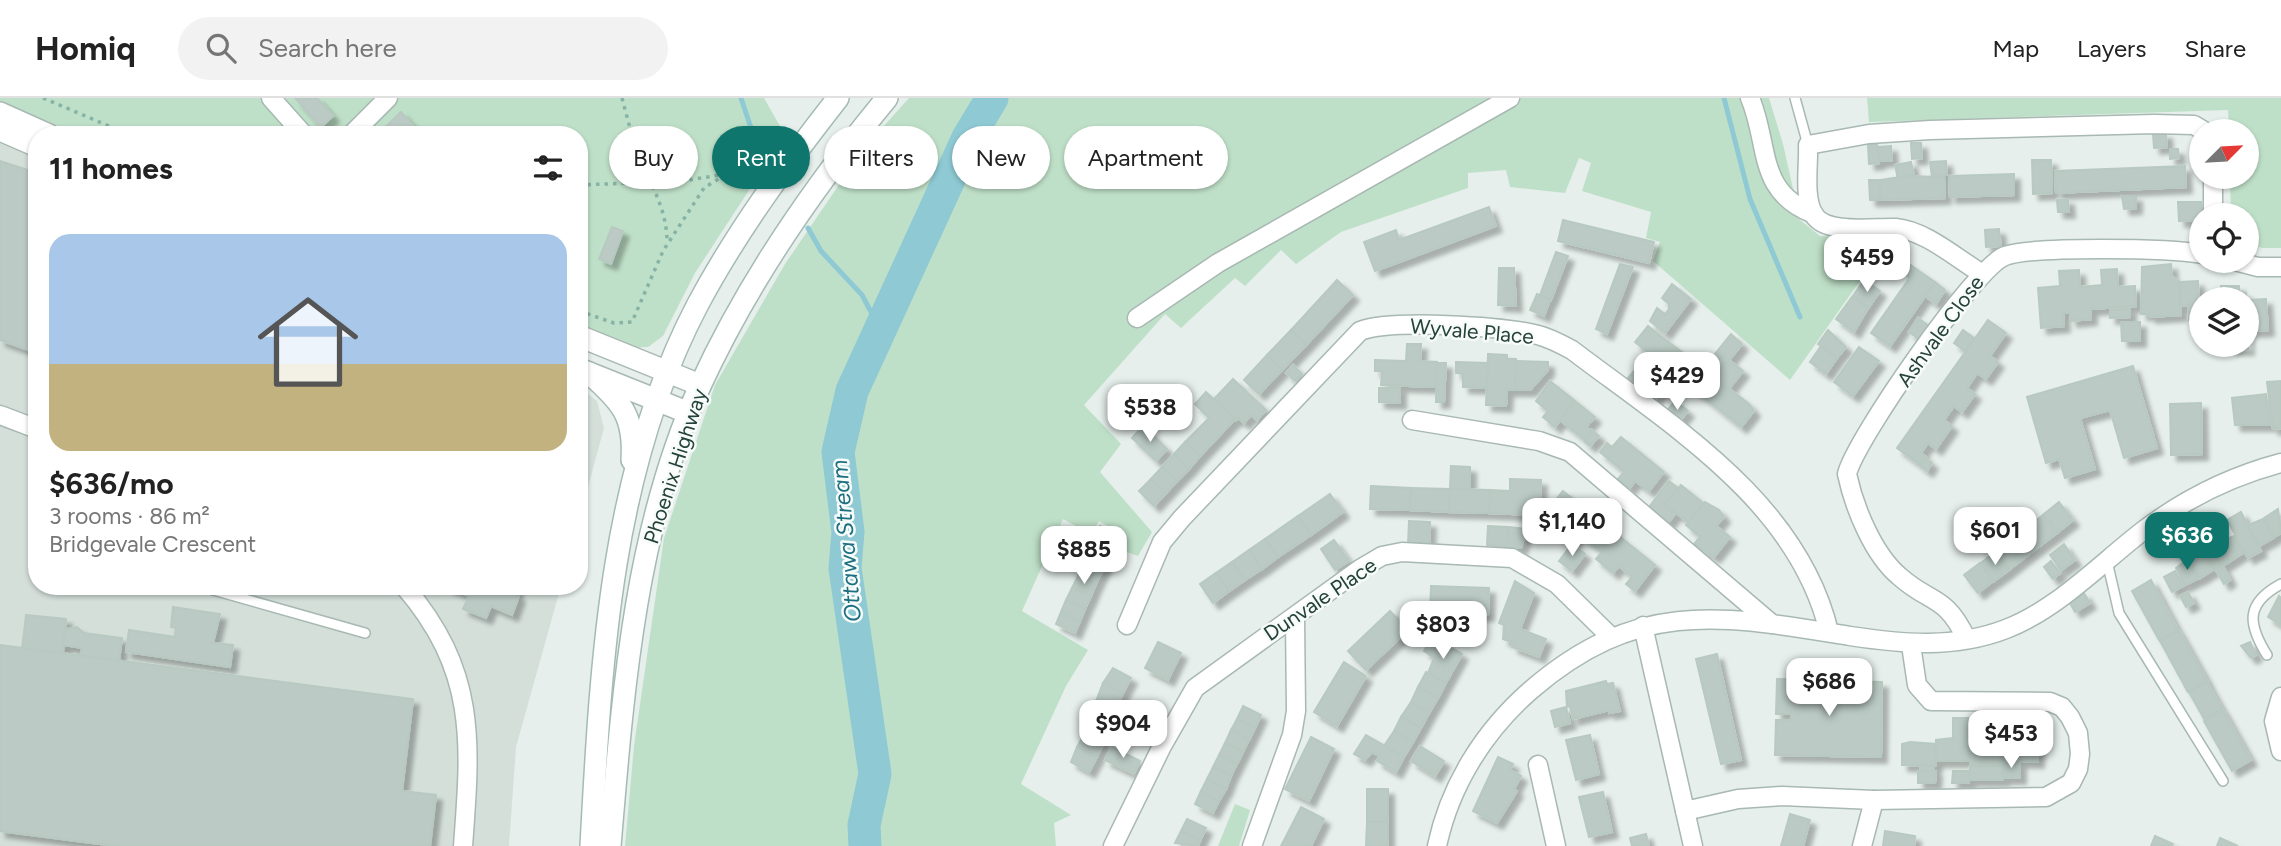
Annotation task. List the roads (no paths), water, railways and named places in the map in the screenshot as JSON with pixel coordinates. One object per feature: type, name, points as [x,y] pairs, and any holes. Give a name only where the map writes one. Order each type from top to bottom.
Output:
[{"type":"main road","name":"Phoenix Highway","points":[[591,846],[601,680],[618,547],[630,486],[658,400],[704,295],[735,240],[838,98]]},
{"type":"main road","name":"Phoenix Highway","points":[[610,846],[622,699],[635,618],[651,536],[689,413],[700,386],[771,254],[816,187],[887,98]]},
{"type":"main road","points":[[0,113],[29,126]]},
{"type":"main road","points":[[0,130],[28,142]]},
{"type":"main road","points":[[588,340],[700,386]]},
{"type":"main road","points":[[588,373],[689,413]]},
{"type":"main road","points":[[588,374],[620,402],[628,414],[633,447],[630,486]]},
{"type":"street","points":[[271,98],[296,126]]},
{"type":"street","points":[[360,126],[388,98]]},
{"type":"street","points":[[1137,318],[1250,244],[1510,98]]},
{"type":"street","points":[[1750,98],[1771,178],[1791,204],[1814,214],[1822,222],[1836,226],[1899,228],[1922,236],[1981,273]]},
{"type":"street","points":[[1814,214],[1809,195],[1808,145],[1869,134],[1930,130],[2189,125]]},
{"type":"street","name":"Ashvale Close","points":[[1966,638],[1950,610],[1898,576],[1868,529],[1847,474],[1865,436],[1981,273],[1993,261],[2008,255],[2081,250],[2189,254]]},
{"type":"street","points":[[2259,267],[2281,267]]},
{"type":"street","name":"Wyvale Place","points":[[1127,625],[1162,542],[1182,518],[1360,331],[1386,325],[1513,330],[1538,335],[1572,351],[1740,481],[1790,543],[1824,611],[1829,632]]},
{"type":"street","points":[[0,415],[28,426]]},
{"type":"street","points":[[1412,420],[1539,441],[1570,452],[1772,624]]},
{"type":"street","points":[[1437,846],[1455,791],[1487,736],[1510,708],[1551,673],[1610,636],[1643,626],[1690,618],[1772,624],[1911,645],[1966,638],[2006,629],[2033,615],[2146,529],[2191,500],[2227,481],[2281,463]]},
{"type":"street","name":"Dunvale Place","points":[[1113,846],[1162,746],[1195,688],[1382,556],[1427,552],[1512,558],[1557,584],[1610,636]]},
{"type":"street","points":[[411,595],[440,635],[461,691],[469,740],[463,846]]},
{"type":"street","points":[[1252,846],[1292,735],[1296,711],[1295,618]]},
{"type":"street","points":[[1643,626],[1693,846]]},
{"type":"street","points":[[1685,811],[1764,796],[1874,800],[2046,797],[2071,783],[2078,769],[2078,733],[2062,707],[2050,702],[1931,701],[1916,685],[1911,645]]},
{"type":"street","points":[[2281,697],[2274,721],[2281,751]]},
{"type":"street","points":[[1538,765],[1556,846]]},
{"type":"street","points":[[1861,846],[1874,800]]},
{"type":"lane","points":[[1795,98],[1808,145]]},
{"type":"lane","points":[[2107,561],[2119,613],[2223,781]]},
{"type":"lane","points":[[2267,654],[2252,625],[2254,611],[2266,593],[2281,584]]},
{"type":"lane","points":[[231,595],[365,633]]},
{"type":"waterway","points":[[741,98],[750,126]]},
{"type":"waterway","name":"Ottawa Stream","points":[[865,846],[864,825],[875,774],[845,568],[848,532],[838,452],[852,391],[968,138],[992,98]]},
{"type":"waterway","points":[[1724,98],[1750,199],[1800,317]]},
{"type":"waterway","points":[[808,228],[821,251],[862,295],[880,329]]}]
